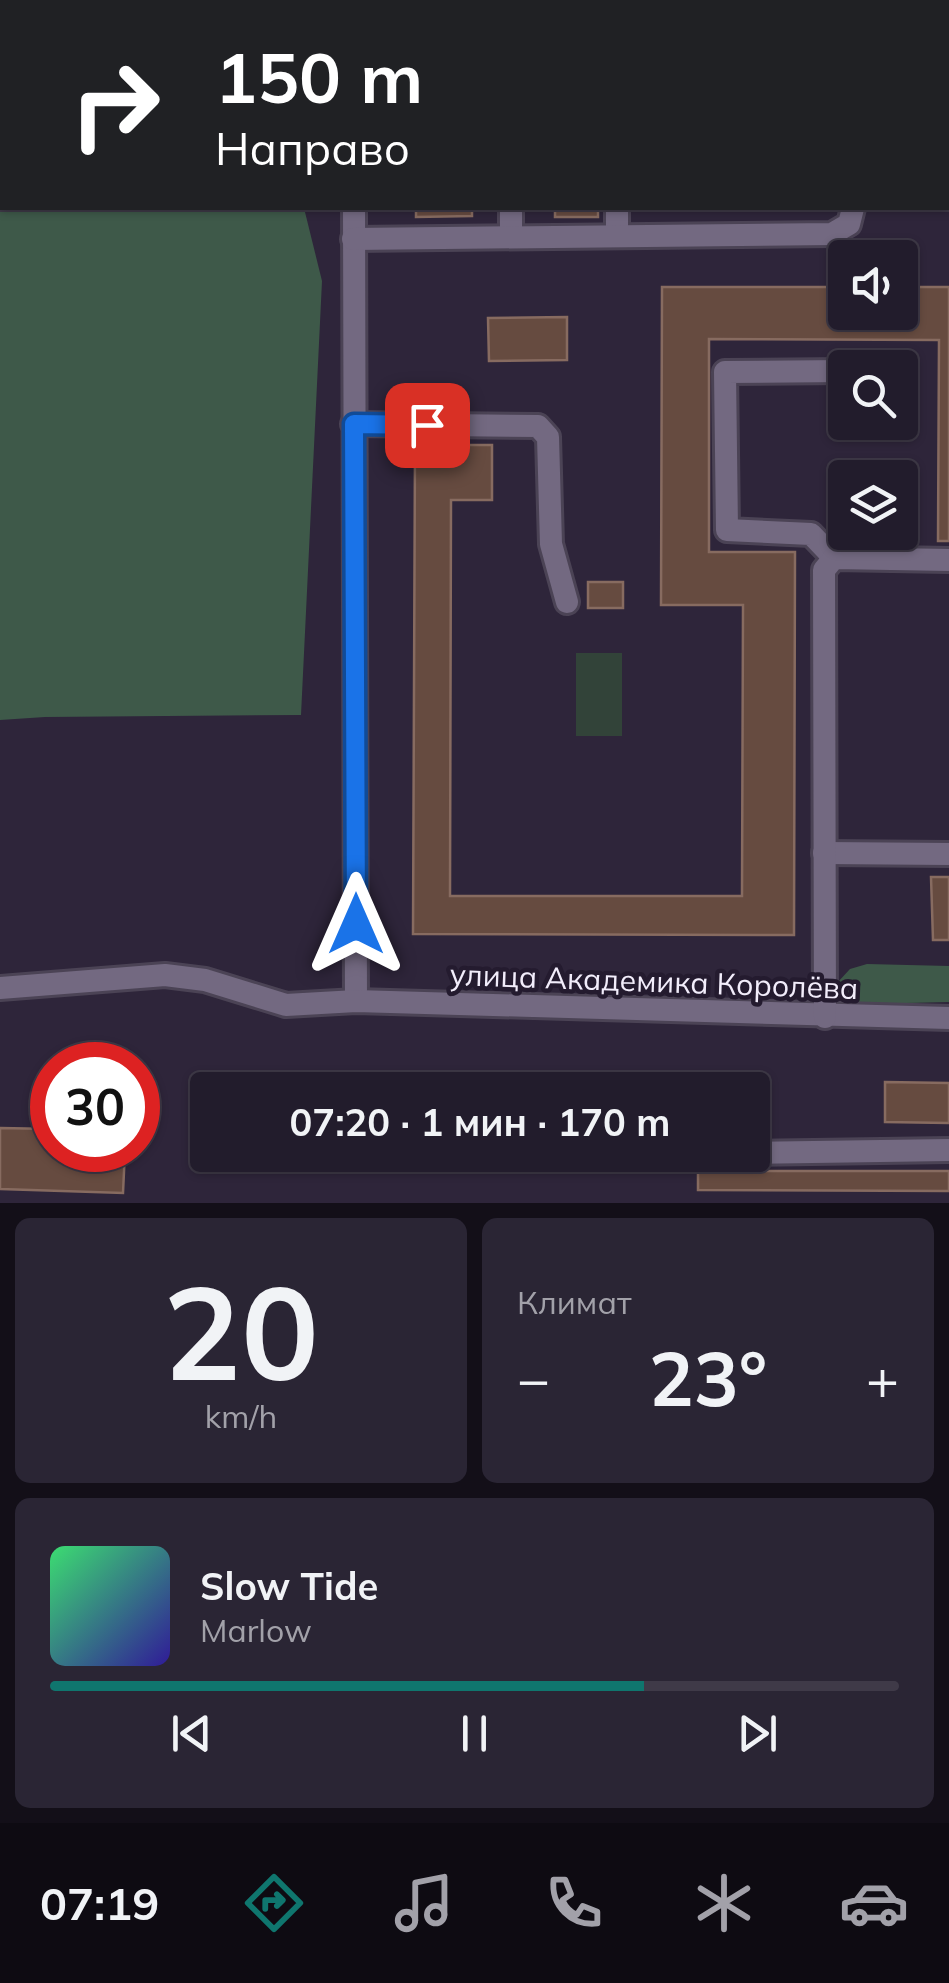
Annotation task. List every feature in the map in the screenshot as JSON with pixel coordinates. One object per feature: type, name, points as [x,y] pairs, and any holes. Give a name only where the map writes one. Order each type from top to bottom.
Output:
[{"type":"street","points":[[354,210],[356,1001]]},
{"type":"street","points":[[511,210],[511,237]]},
{"type":"street","points":[[617,236],[618,210]]},
{"type":"street","points":[[352,238],[832,234],[849,224],[852,210]]},
{"type":"street","points":[[828,372],[725,372],[727,530],[811,534],[834,558],[949,560]]},
{"type":"street","points":[[354,424],[538,426],[548,437],[551,544],[568,602]]},
{"type":"street","points":[[824,1017],[824,570],[834,558]]},
{"type":"street","points":[[824,853],[949,854]]},
{"type":"street","name":"улица Академика Королёва","points":[[0,988],[165,975],[205,980],[286,1005],[356,1001],[949,1018]]},
{"type":"street","points":[[770,1152],[949,1150]]},
{"type":"green space","points":[[0,210],[304,210],[322,281],[301,715],[0,720]]},
{"type":"green space","points":[[576,653],[622,653],[622,736],[576,736]]},
{"type":"green space","points":[[867,964],[949,966],[949,1002],[865,1004],[847,998],[838,982],[850,969]]},
{"type":"building","points":[[416,210],[472,210],[472,216],[416,217]]},
{"type":"building","points":[[555,210],[598,210],[598,217],[555,217]]},
{"type":"building","points":[[662,287],[828,287],[828,330],[918,330],[918,287],[949,287],[949,541],[938,541],[939,340],[709,339],[709,552],[795,552],[794,935],[413,934],[415,445],[492,445],[492,500],[451,500],[450,896],[742,896],[743,605],[661,605]]},
{"type":"building","points":[[567,317],[567,360],[489,361],[488,318]]},
{"type":"building","points":[[588,582],[623,582],[623,608],[588,608]]},
{"type":"building","points":[[931,877],[949,877],[949,940],[933,940]]},
{"type":"building","points":[[885,1082],[949,1083],[949,1123],[885,1122]]},
{"type":"building","points":[[0,1128],[30,1129],[30,1172],[124,1172],[123,1193],[0,1189]]},
{"type":"building","points":[[949,1171],[949,1191],[698,1190],[698,1172]]},
{"type":"route","points":[[356,924],[354,424],[427,425]]}]
